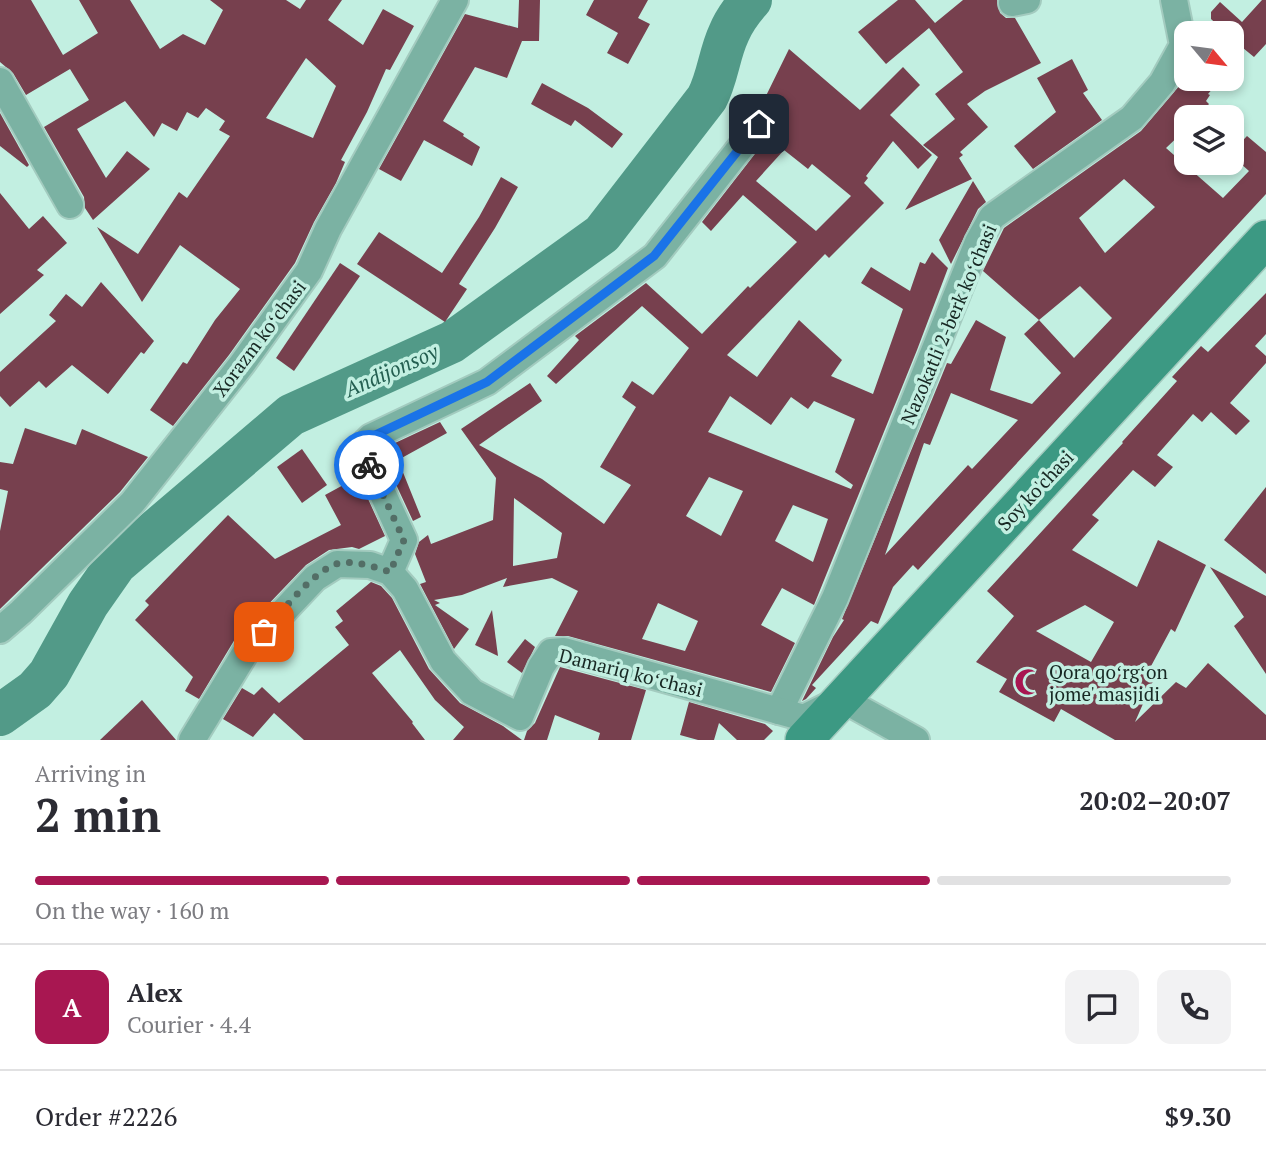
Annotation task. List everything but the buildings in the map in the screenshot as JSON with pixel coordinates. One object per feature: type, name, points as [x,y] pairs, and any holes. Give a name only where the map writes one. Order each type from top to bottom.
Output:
[{"type":"main road","name":"Soy ko'chasi","points":[[804,740],[1266,239]]},
{"type":"street","name":"Xorazm koʻchasi","points":[[0,630],[131,503],[242,364],[302,282],[328,229],[455,0]]},
{"type":"street","name":"Nazokatli 2-berk koʻchasi","points":[[779,711],[835,598],[985,229],[992,217],[1132,118],[1162,83],[1183,45],[1174,0]]},
{"type":"street","points":[[0,81],[70,205]]},
{"type":"street","points":[[192,740],[247,650],[315,578],[337,564],[370,565],[390,572],[404,540],[363,453],[364,444],[371,437],[487,382],[654,256],[759,124]]},
{"type":"street","name":"Damariq koʻchasi","points":[[390,572],[405,589],[443,661],[472,692],[516,728],[541,667],[551,652],[564,651],[804,718],[842,699]]},
{"type":"street","points":[[842,699],[916,740]]},
{"type":"waterway","name":"Andijonsoy","points":[[0,715],[35,690],[49,674],[88,604],[116,564],[291,415],[452,342],[602,234],[707,98],[729,33],[751,0]]},
{"type":"way so far","points":[[264,632],[315,578],[337,564],[370,565],[390,572],[404,540],[369,465]]},
{"type":"place","name":"Qora qoʻrgʻon jome' masjidi","points":[[1028,682]]},
{"type":"route","points":[[369,465],[363,453],[364,444],[371,437],[487,382],[654,256],[759,124]]}]
